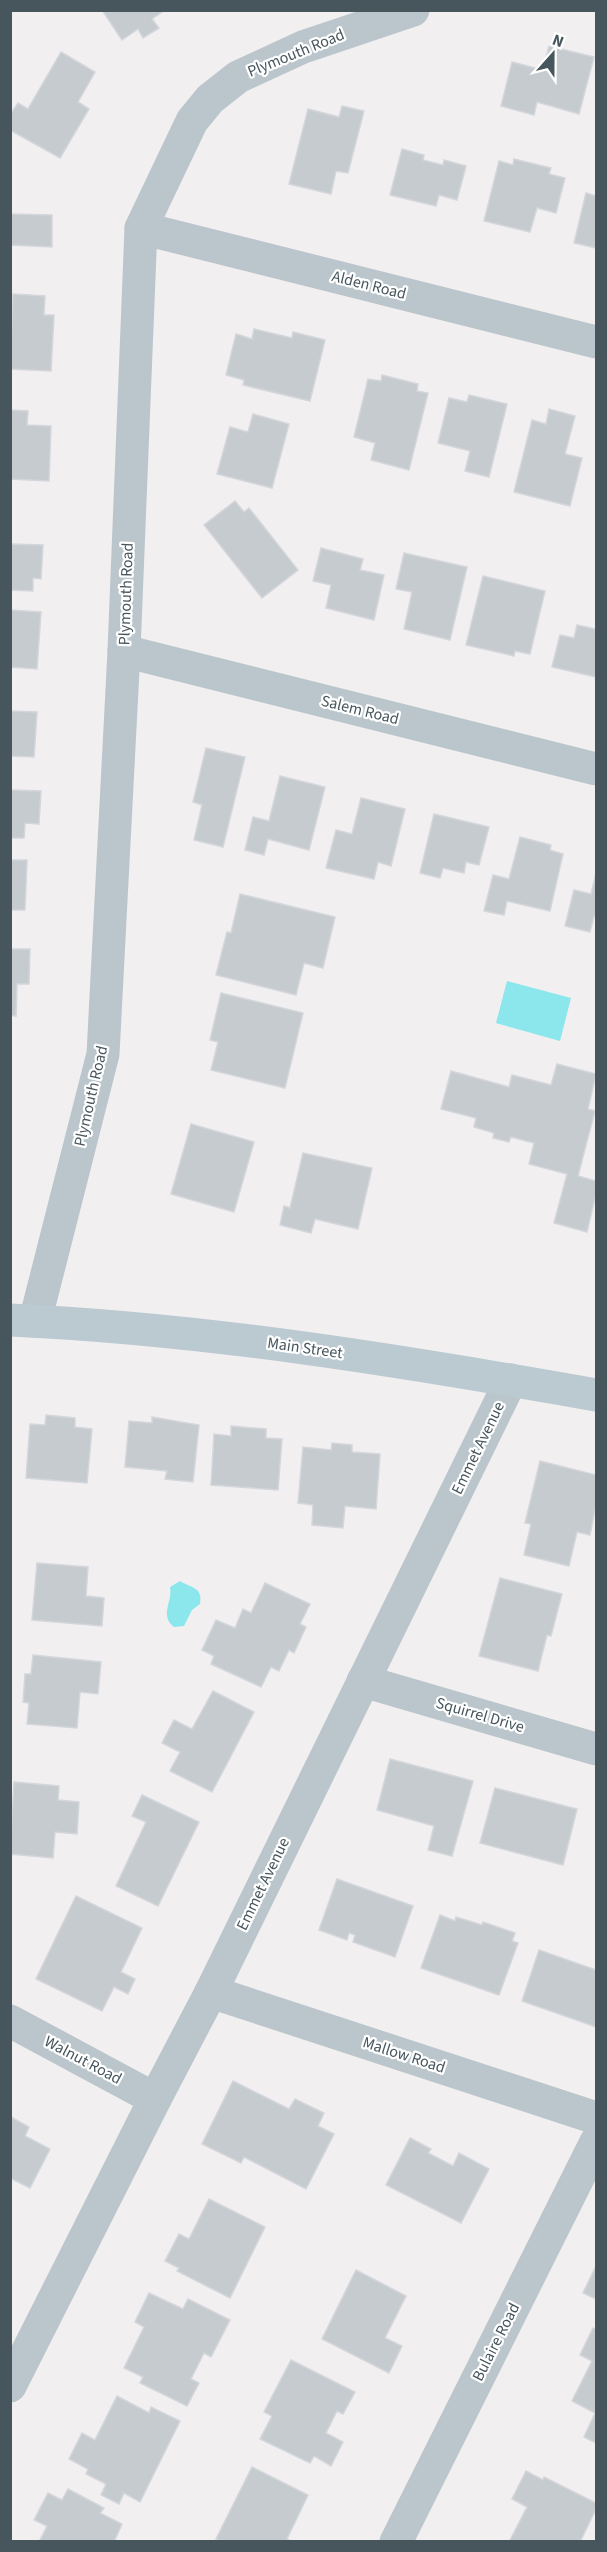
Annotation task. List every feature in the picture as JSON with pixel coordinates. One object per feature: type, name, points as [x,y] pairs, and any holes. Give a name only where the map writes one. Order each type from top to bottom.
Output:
[{"type":"main road","name":"Main Street","points":[[23,1320],[245,1340],[328,1350],[597,1395]]},
{"type":"street","name":"Plymouth Road","points":[[23,1320],[103,1054],[124,651],[141,228],[192,121],[210,99],[238,77],[303,47],[413,10]]},
{"type":"street","name":"Alden Road","points":[[141,228],[597,342]]},
{"type":"street","name":"Salem Road","points":[[124,651],[597,769]]},
{"type":"street","name":"Emmet Avenue","points":[[10,2386],[211,1992],[511,1380]]},
{"type":"street","name":"Squirrel Drive","points":[[363,1681],[597,1749]]},
{"type":"street","name":"Mallow Road","points":[[211,1992],[597,2118]]},
{"type":"street","name":"Walnut Road","points":[[10,2021],[155,2098]]},
{"type":"street","name":"Bulaire Road","points":[[396,2541],[597,2142]]},
{"type":"water","points":[[507,981],[571,998],[560,1041],[496,1023]]},
{"type":"water","points":[[180,1581],[198,1591],[200,1604],[192,1610],[184,1626],[174,1627],[167,1618],[170,1587]]},
{"type":"building","points":[[102,10],[165,10],[152,19],[159,28],[143,38],[138,29],[122,40]]},
{"type":"building","points":[[549,46],[594,57],[579,114],[537,102],[534,115],[501,106],[512,62],[543,70]]},
{"type":"building","points":[[61,52],[95,72],[78,102],[89,109],[60,158],[10,130],[10,115],[18,103],[28,109]]},
{"type":"building","points":[[342,106],[364,111],[348,173],[336,171],[331,194],[289,184],[308,109],[339,117]]},
{"type":"building","points":[[402,149],[424,155],[423,160],[443,165],[444,160],[466,166],[457,200],[439,195],[436,206],[390,195]]},
{"type":"building","points":[[514,159],[551,168],[549,174],[565,178],[556,213],[537,208],[530,232],[484,221],[499,161],[513,165]]},
{"type":"building","points":[[586,193],[596,196],[596,248],[574,243]]},
{"type":"building","points":[[10,214],[52,215],[52,247],[10,245]]},
{"type":"building","points":[[13,294],[45,296],[44,315],[54,315],[51,371],[10,369]]},
{"type":"building","points":[[254,329],[292,338],[293,332],[325,340],[310,401],[243,385],[244,380],[226,375],[236,334],[252,339]]},
{"type":"building","points":[[382,375],[418,384],[417,391],[428,393],[409,470],[371,460],[375,443],[354,437],[368,379],[381,381]]},
{"type":"building","points":[[469,395],[507,404],[489,477],[465,471],[470,451],[438,443],[449,398],[467,402]]},
{"type":"building","points":[[549,409],[575,416],[565,454],[582,458],[570,506],[514,492],[532,420],[546,424]]},
{"type":"building","points":[[10,410],[28,411],[27,425],[51,426],[49,481],[10,479]]},
{"type":"building","points":[[253,414],[289,424],[272,488],[217,474],[230,427],[248,432]]},
{"type":"building","points":[[235,501],[244,512],[249,508],[298,570],[262,598],[204,525]]},
{"type":"building","points":[[10,544],[43,545],[41,579],[33,578],[33,591],[10,590]]},
{"type":"building","points":[[321,548],[363,559],[360,570],[384,575],[374,620],[326,608],[331,585],[313,581]]},
{"type":"building","points":[[404,553],[467,567],[450,640],[404,629],[412,592],[396,589]]},
{"type":"building","points":[[483,576],[545,591],[530,654],[515,651],[514,656],[466,645]]},
{"type":"building","points":[[10,610],[41,612],[37,669],[10,667]]},
{"type":"building","points":[[577,625],[596,629],[596,677],[552,667],[560,635],[574,638]]},
{"type":"building","points":[[10,711],[37,712],[34,757],[10,756]]},
{"type":"building","points":[[206,748],[245,757],[223,847],[194,840],[202,805],[193,802]]},
{"type":"building","points":[[280,776],[325,787],[309,850],[268,839],[264,855],[245,850],[253,817],[269,821]]},
{"type":"building","points":[[10,790],[41,791],[39,824],[25,823],[24,838],[10,838]]},
{"type":"building","points":[[361,798],[405,809],[391,866],[378,862],[374,879],[326,868],[336,830],[352,834]]},
{"type":"building","points":[[434,814],[489,827],[479,865],[466,862],[464,873],[443,868],[440,878],[420,873]]},
{"type":"building","points":[[520,837],[551,845],[550,850],[563,854],[550,911],[507,901],[504,915],[484,911],[493,875],[509,879]]},
{"type":"building","points":[[10,860],[27,860],[25,910],[10,910]]},
{"type":"building","points":[[596,873],[596,917],[594,916],[590,932],[565,926],[574,890],[591,894]]},
{"type":"building","points":[[240,894],[335,917],[323,968],[304,963],[296,995],[216,975],[227,932],[231,933]]},
{"type":"building","points":[[10,949],[30,949],[29,984],[17,984],[16,1016],[10,1015]]},
{"type":"building","points":[[221,993],[303,1013],[285,1088],[211,1070],[218,1042],[210,1040]]},
{"type":"building","points":[[557,1064],[596,1074],[588,1109],[595,1111],[578,1176],[596,1181],[596,1194],[587,1232],[554,1223],[567,1174],[529,1164],[534,1143],[511,1137],[509,1142],[493,1138],[494,1133],[474,1127],[476,1118],[441,1109],[451,1071],[509,1087],[512,1075],[551,1085]]},
{"type":"building","points":[[191,1124],[254,1142],[234,1212],[171,1194]]},
{"type":"building","points":[[303,1153],[372,1168],[358,1229],[315,1219],[311,1233],[280,1225],[284,1206],[290,1208]]},
{"type":"building","points":[[46,1415],[75,1418],[75,1427],[92,1429],[87,1483],[26,1478],[30,1424],[45,1425]]},
{"type":"building","points":[[152,1417],[199,1425],[193,1482],[165,1479],[167,1471],[125,1467],[129,1421],[152,1423]]},
{"type":"building","points":[[231,1426],[266,1429],[266,1438],[282,1439],[278,1490],[211,1485],[214,1434],[231,1436]]},
{"type":"building","points":[[332,1443],[352,1445],[352,1452],[380,1454],[376,1509],[345,1506],[343,1528],[312,1525],[313,1505],[298,1503],[303,1447],[331,1450]]},
{"type":"building","points":[[540,1461],[596,1475],[596,1505],[590,1535],[577,1532],[569,1566],[524,1555],[531,1524],[525,1523]]},
{"type":"building","points":[[37,1563],[88,1567],[86,1596],[104,1598],[102,1626],[32,1620]]},
{"type":"building","points":[[500,1578],[562,1594],[551,1636],[547,1635],[538,1671],[479,1656]]},
{"type":"building","points":[[265,1583],[310,1604],[300,1624],[306,1627],[294,1653],[289,1650],[279,1671],[271,1667],[261,1687],[211,1664],[214,1656],[202,1650],[216,1620],[235,1628],[243,1609],[251,1613]]},
{"type":"building","points":[[33,1655],[101,1662],[98,1694],[80,1692],[77,1728],[27,1724],[29,1703],[23,1702],[25,1674],[31,1674]]},
{"type":"building","points":[[213,1691],[254,1712],[212,1792],[170,1771],[180,1752],[162,1743],[174,1720],[192,1729]]},
{"type":"building","points":[[390,1759],[473,1781],[452,1856],[428,1850],[434,1826],[377,1810]]},
{"type":"building","points":[[14,1782],[59,1786],[58,1800],[79,1802],[77,1834],[55,1832],[53,1858],[10,1854]]},
{"type":"building","points":[[495,1788],[577,1809],[563,1865],[480,1843]]},
{"type":"building","points":[[142,1795],[199,1822],[158,1906],[116,1886],[146,1822],[132,1816]]},
{"type":"building","points":[[337,1879],[413,1906],[395,1957],[353,1942],[355,1935],[349,1933],[347,1940],[319,1930]]},
{"type":"building","points":[[76,1896],[142,1928],[121,1972],[135,1979],[128,1994],[114,1987],[102,2011],[36,1979]]},
{"type":"building","points":[[440,1915],[455,1921],[456,1917],[482,1925],[483,1922],[515,1933],[512,1941],[518,1943],[499,1995],[421,1968]]},
{"type":"building","points":[[539,1950],[596,1970],[596,2027],[522,2001]]},
{"type":"building","points":[[233,2081],[289,2109],[295,2099],[324,2113],[318,2126],[334,2134],[306,2189],[244,2157],[241,2163],[202,2144]]},
{"type":"building","points":[[11,2117],[29,2127],[25,2136],[50,2149],[30,2188],[10,2178]]},
{"type":"building","points":[[410,2138],[431,2149],[428,2153],[453,2166],[459,2153],[489,2169],[461,2223],[386,2185]]},
{"type":"building","points":[[209,2199],[265,2227],[230,2298],[177,2271],[179,2268],[165,2261],[179,2234],[189,2239]]},
{"type":"building","points":[[596,2268],[596,2299],[583,2293]]},
{"type":"building","points":[[356,2270],[406,2296],[385,2338],[402,2346],[389,2373],[322,2339]]},
{"type":"building","points":[[149,2293],[183,2309],[188,2299],[230,2320],[211,2357],[204,2353],[191,2379],[199,2383],[187,2406],[140,2383],[143,2377],[124,2368],[144,2327],[135,2322]]},
{"type":"building","points":[[593,2328],[596,2330],[596,2443],[584,2437],[595,2413],[572,2401],[592,2361],[580,2355]]},
{"type":"building","points":[[291,2360],[355,2392],[343,2414],[337,2411],[326,2433],[343,2442],[331,2466],[314,2456],[310,2463],[260,2439],[272,2416],[264,2412]]},
{"type":"building","points":[[117,2396],[149,2413],[151,2407],[180,2421],[140,2502],[124,2493],[119,2504],[101,2495],[106,2484],[86,2474],[88,2469],[69,2459],[82,2433],[95,2440]]},
{"type":"building","points":[[252,2467],[308,2495],[287,2539],[292,2542],[221,2542],[216,2539]]},
{"type":"building","points":[[526,2471],[543,2480],[544,2477],[596,2503],[596,2509],[580,2542],[509,2542],[527,2507],[512,2499]]},
{"type":"building","points":[[68,2489],[104,2508],[100,2513],[122,2524],[114,2542],[39,2542],[47,2526],[34,2520],[48,2493],[62,2500]]}]
